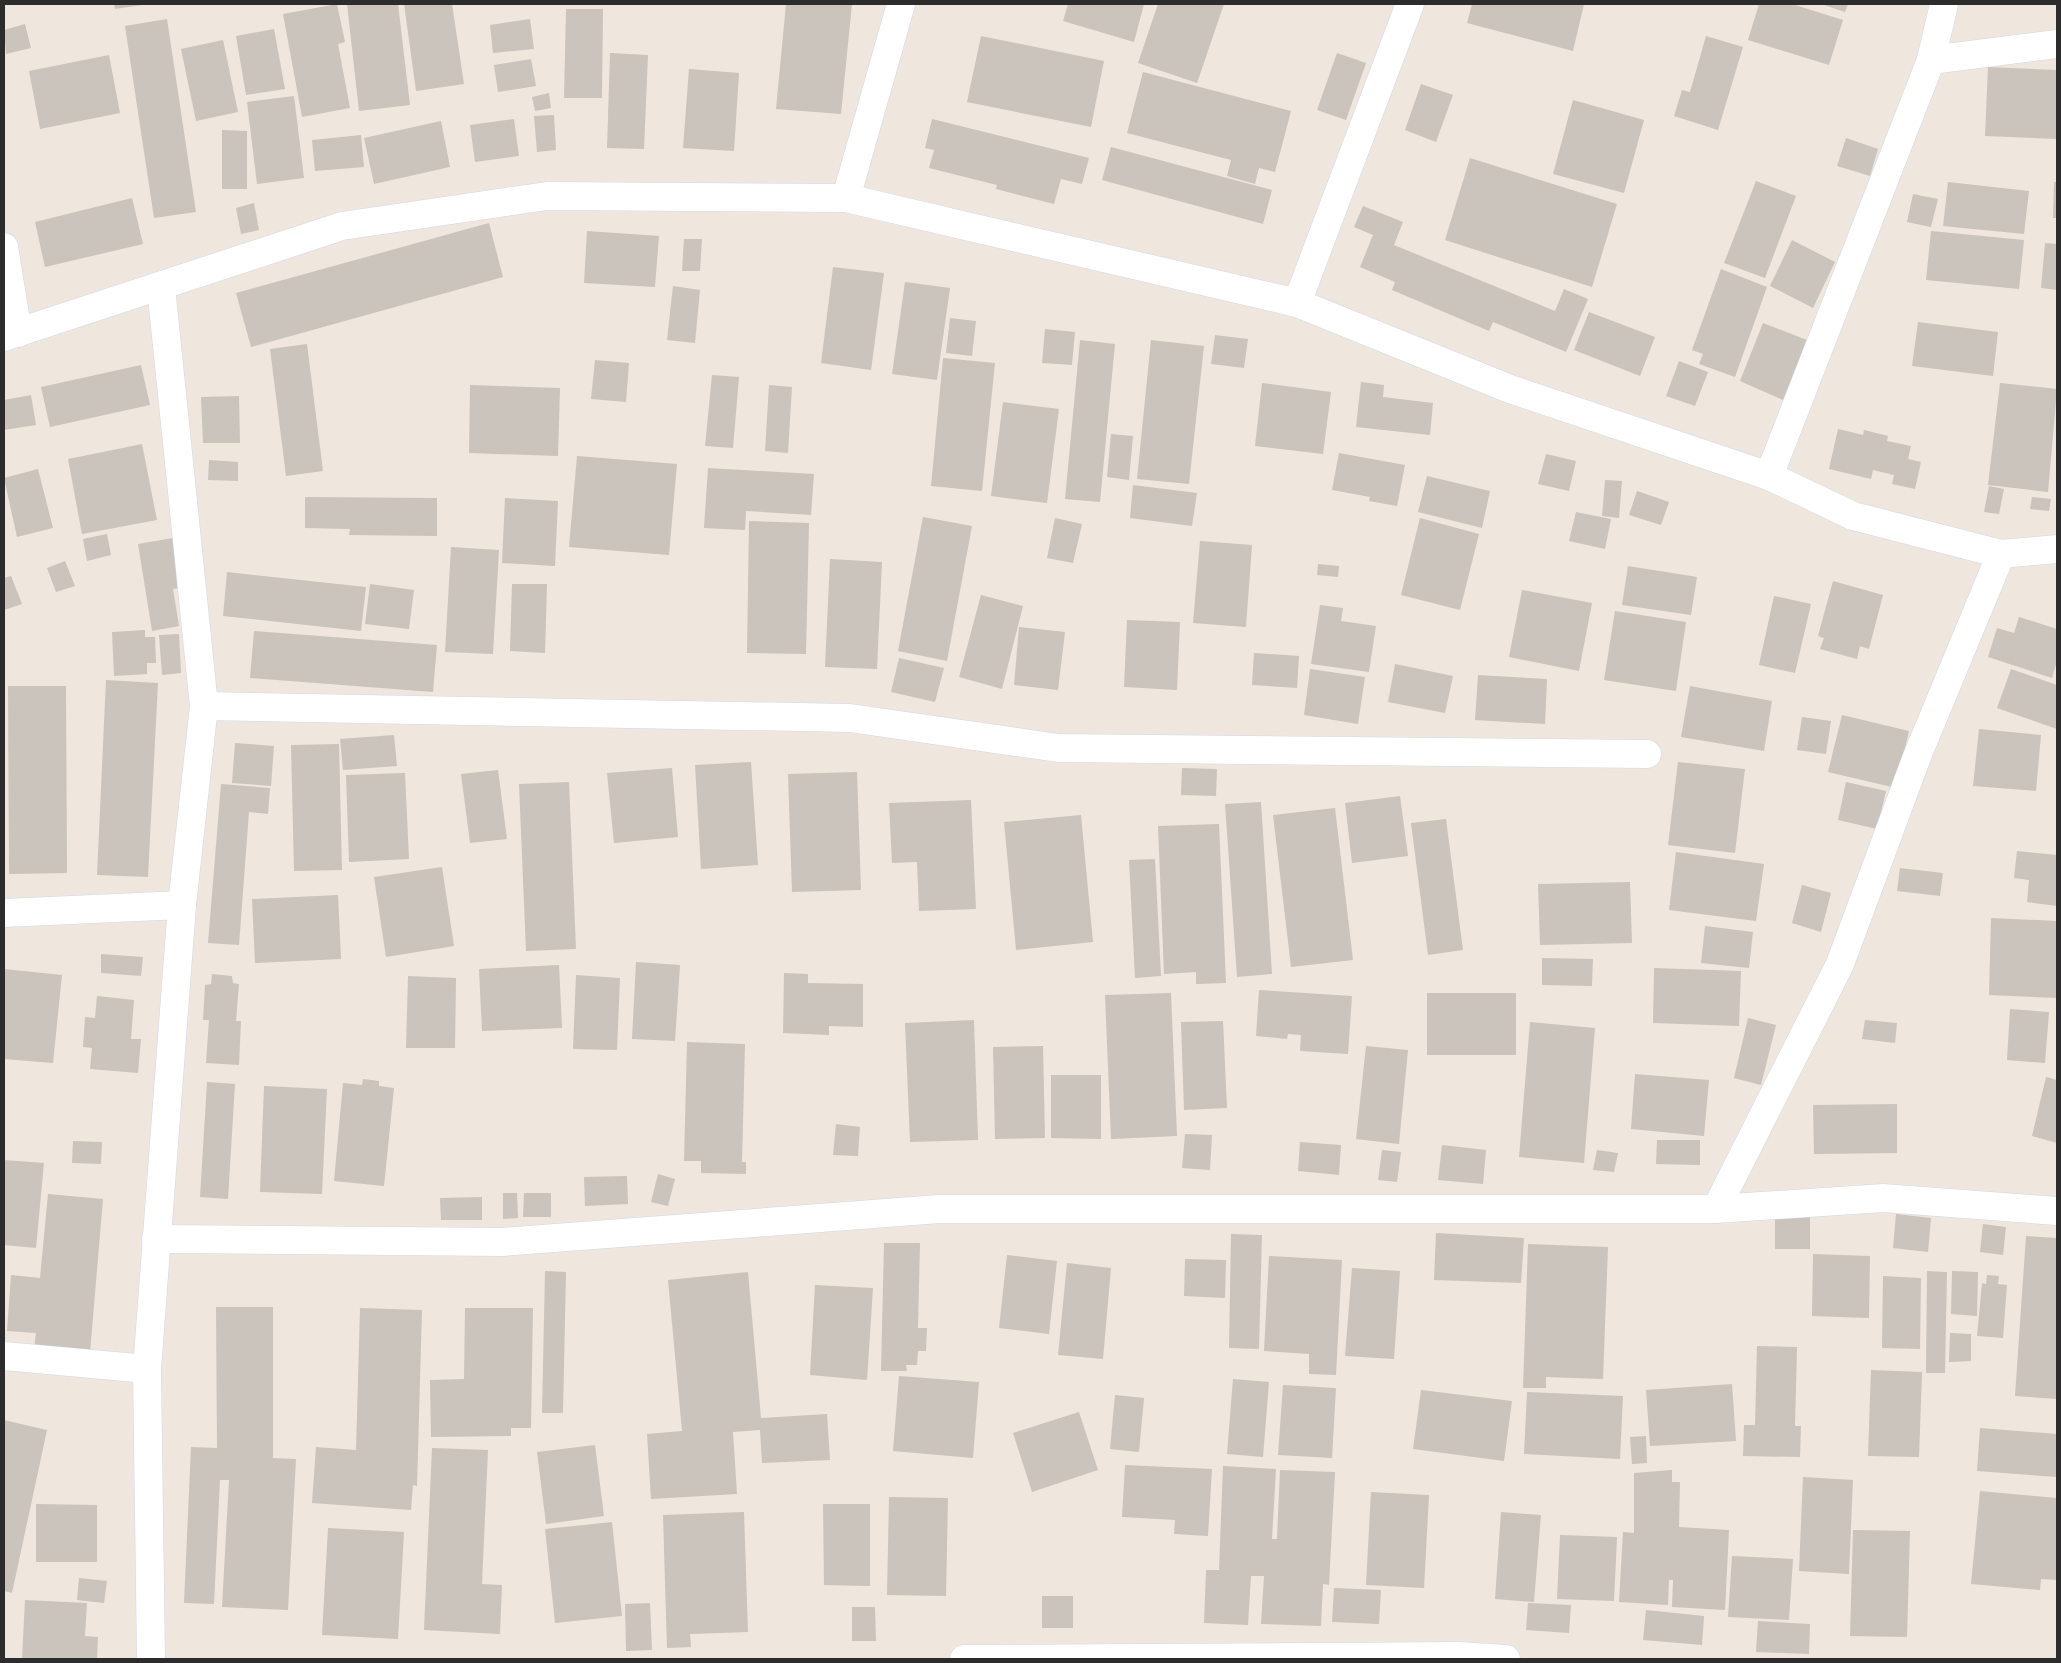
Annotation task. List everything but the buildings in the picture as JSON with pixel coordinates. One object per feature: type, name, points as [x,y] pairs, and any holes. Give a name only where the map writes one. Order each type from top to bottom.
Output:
[{"type":"street","points":[[846,198],[901,4]]},
{"type":"street","points":[[1297,303],[1410,4]]},
{"type":"street","points":[[1769,476],[1931,60],[1944,4]]},
{"type":"street","points":[[1931,60],[2057,44]]},
{"type":"street","points":[[4,247],[11,335],[342,226],[547,196],[846,198],[1297,303],[1510,388],[1769,476],[1854,516],[2001,554],[2057,549]]},
{"type":"street","points":[[150,1659],[147,1369],[182,905],[204,706],[161,287]]},
{"type":"street","points":[[1716,1209],[1840,964],[1918,754],[2001,554]]},
{"type":"street","points":[[204,706],[850,718],[1058,748],[1647,754]]},
{"type":"street","points":[[4,913],[182,905]]},
{"type":"street","points":[[156,1238],[502,1242],[939,1209],[1716,1209],[1883,1198],[2057,1212]]},
{"type":"street","points":[[4,1356],[147,1369]]},
{"type":"street","points":[[964,1659],[1459,1656],[1506,1659]]}]
